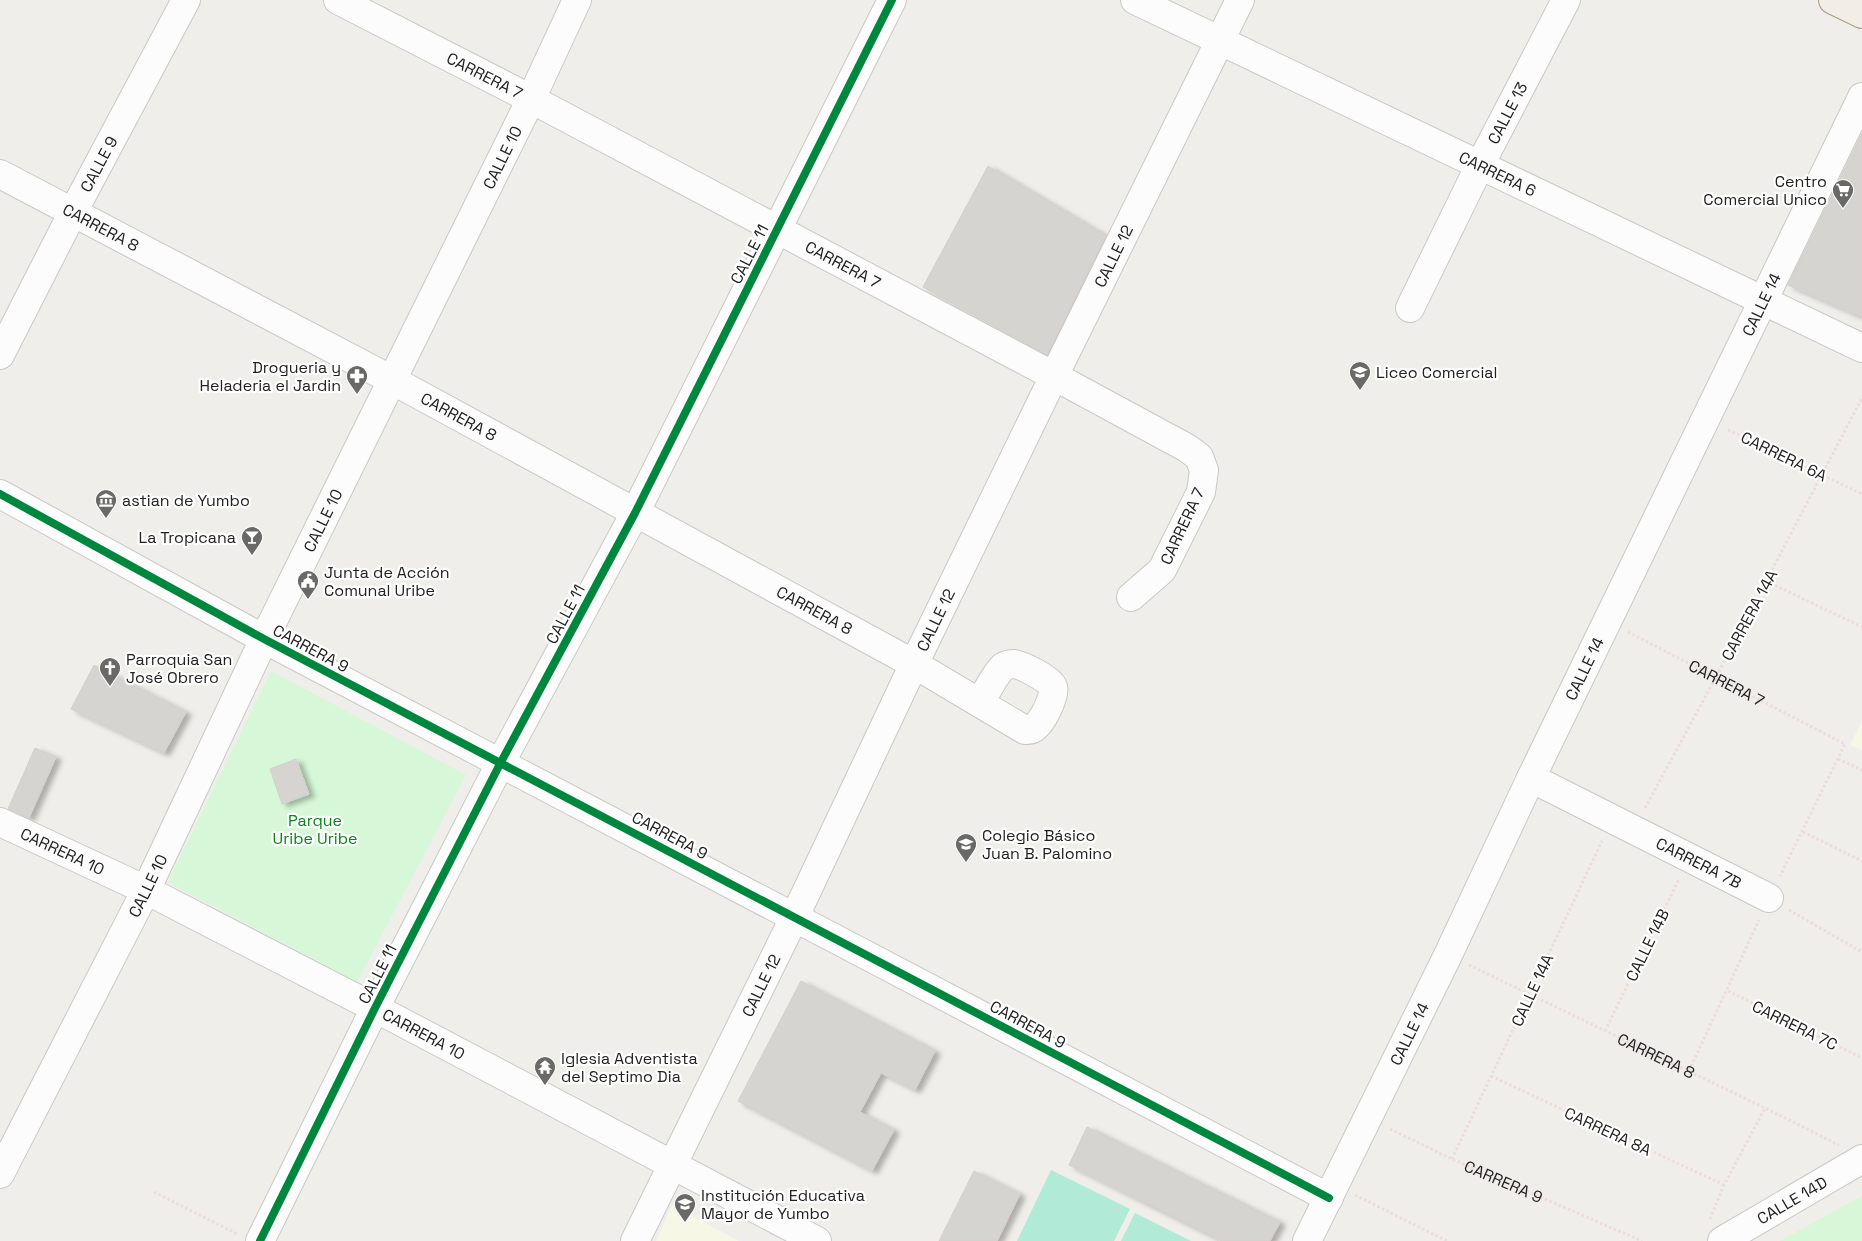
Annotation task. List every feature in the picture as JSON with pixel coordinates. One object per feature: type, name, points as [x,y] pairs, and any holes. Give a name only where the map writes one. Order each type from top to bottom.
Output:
[{"type":"main road","points":[[1833,0],[1862,14]]},
{"type":"street","name":"CALLE 9","points":[[0,355],[73,212],[186,0]]},
{"type":"street","name":"CARRERA 7","points":[[338,0],[531,99],[1054,376],[1186,448],[1199,457],[1204,470],[1201,492],[1167,562],[1155,577],[1131,597]]},
{"type":"street","name":"CALLE 10","points":[[0,1174],[146,890],[264,639],[531,99],[577,0]]},
{"type":"street","name":"CALLE 11","points":[[251,1239],[375,1008],[501,762],[635,513],[892,0]]},
{"type":"street","name":"CARRERA 6","points":[[1135,0],[1862,348]]},
{"type":"street","name":"CALLE 12","points":[[635,1241],[795,916],[914,664],[1054,376],[1240,0]]},
{"type":"street","name":"CALLE 13","points":[[1410,308],[1480,165],[1566,0]]},
{"type":"street","name":"CALLE 14","points":[[1307,1241],[1448,955],[1531,778],[1862,97]]},
{"type":"street","name":"CARRERA 8","points":[[0,174],[392,380],[914,664],[980,703]]},
{"type":"street","name":"CARRERA 9","points":[[0,494],[264,639],[795,916],[1332,1191]]},
{"type":"street","name":"CARRERA 7B","points":[[1531,778],[1769,898]]},
{"type":"street","name":"CARRERA 10","points":[[0,822],[146,890],[375,1008],[817,1241]]},
{"type":"street","name":"CALLE 14D","points":[[1715,1233],[1853,1154]]},
{"type":"path","points":[[1766,581],[1862,627]]},
{"type":"path","points":[[1838,759],[1862,770]]},
{"type":"path","points":[[1803,832],[1862,861]]},
{"type":"path","points":[[1769,898],[1862,952]]},
{"type":"path","points":[[1715,1233],[1724,1185],[1765,1108]]},
{"type":"path","points":[[1332,1191],[1447,1241]]},
{"type":"path","points":[[154,1192],[251,1239]]},
{"type":"shaded area","points":[[1862,721],[1862,750],[1850,745]]},
{"type":"shaded area","name":"Institución Educativa Mayor de Yumbo","points":[[672,1205],[739,1241],[656,1241]]},
{"type":"green space","name":"Parque Uribe Uribe","points":[[271,671],[466,775],[357,982],[168,882]]},
{"type":"green space","points":[[1051,1170],[1130,1209],[1114,1241],[1017,1241]]},
{"type":"green space","points":[[1862,1196],[1862,1241],[1780,1241]]},
{"type":"green space","points":[[1135,1213],[1191,1241],[1121,1241]]},
{"type":"building","name":"Centro Comercial Unico","points":[[1862,133],[1862,317],[1788,285]]},
{"type":"building","points":[[988,166],[1106,236],[1047,355],[923,287]]},
{"type":"building","name":"Parroquia San José Obrero","points":[[94,665],[186,712],[164,753],[71,709]]},
{"type":"building","points":[[35,748],[56,757],[29,818],[8,809]]},
{"type":"building","points":[[296,759],[309,794],[282,804],[270,769]]},
{"type":"building","points":[[801,981],[935,1051],[915,1090],[881,1073],[860,1112],[894,1130],[872,1171],[738,1101]]},
{"type":"building","points":[[1087,1127],[1280,1222],[1270,1241],[1222,1241],[1069,1165]]},
{"type":"building","points":[[974,1171],[1020,1194],[997,1241],[939,1241]]},
{"type":"cycle path","points":[[260,1241],[375,1008],[501,762],[635,513],[892,0]]},
{"type":"cycle path","points":[[0,494],[264,639],[1329,1198]]},
{"type":"place","name":"Centro Comercial Unico","points":[[1843,209]]},
{"type":"place","name":"Liceo Comercial","points":[[1360,391]]},
{"type":"place","name":"Drogueria y Heladeria el Jardin","points":[[357,395]]},
{"type":"place","name":"astian de Yumbo","points":[[106,519]]},
{"type":"place","name":"La Tropicana","points":[[252,556]]},
{"type":"place","name":"Junta de Acción Comunal Uribe","points":[[308,600]]},
{"type":"place","name":"Parroquia San José Obrero","points":[[110,687]]},
{"type":"place","name":"Colegio Básico Juan B. Palomino","points":[[966,863]]},
{"type":"place","name":"Iglesia Adventista del Septimo Dia","points":[[545,1086]]},
{"type":"place","name":"Institución Educativa Mayor de Yumbo","points":[[685,1223]]}]
